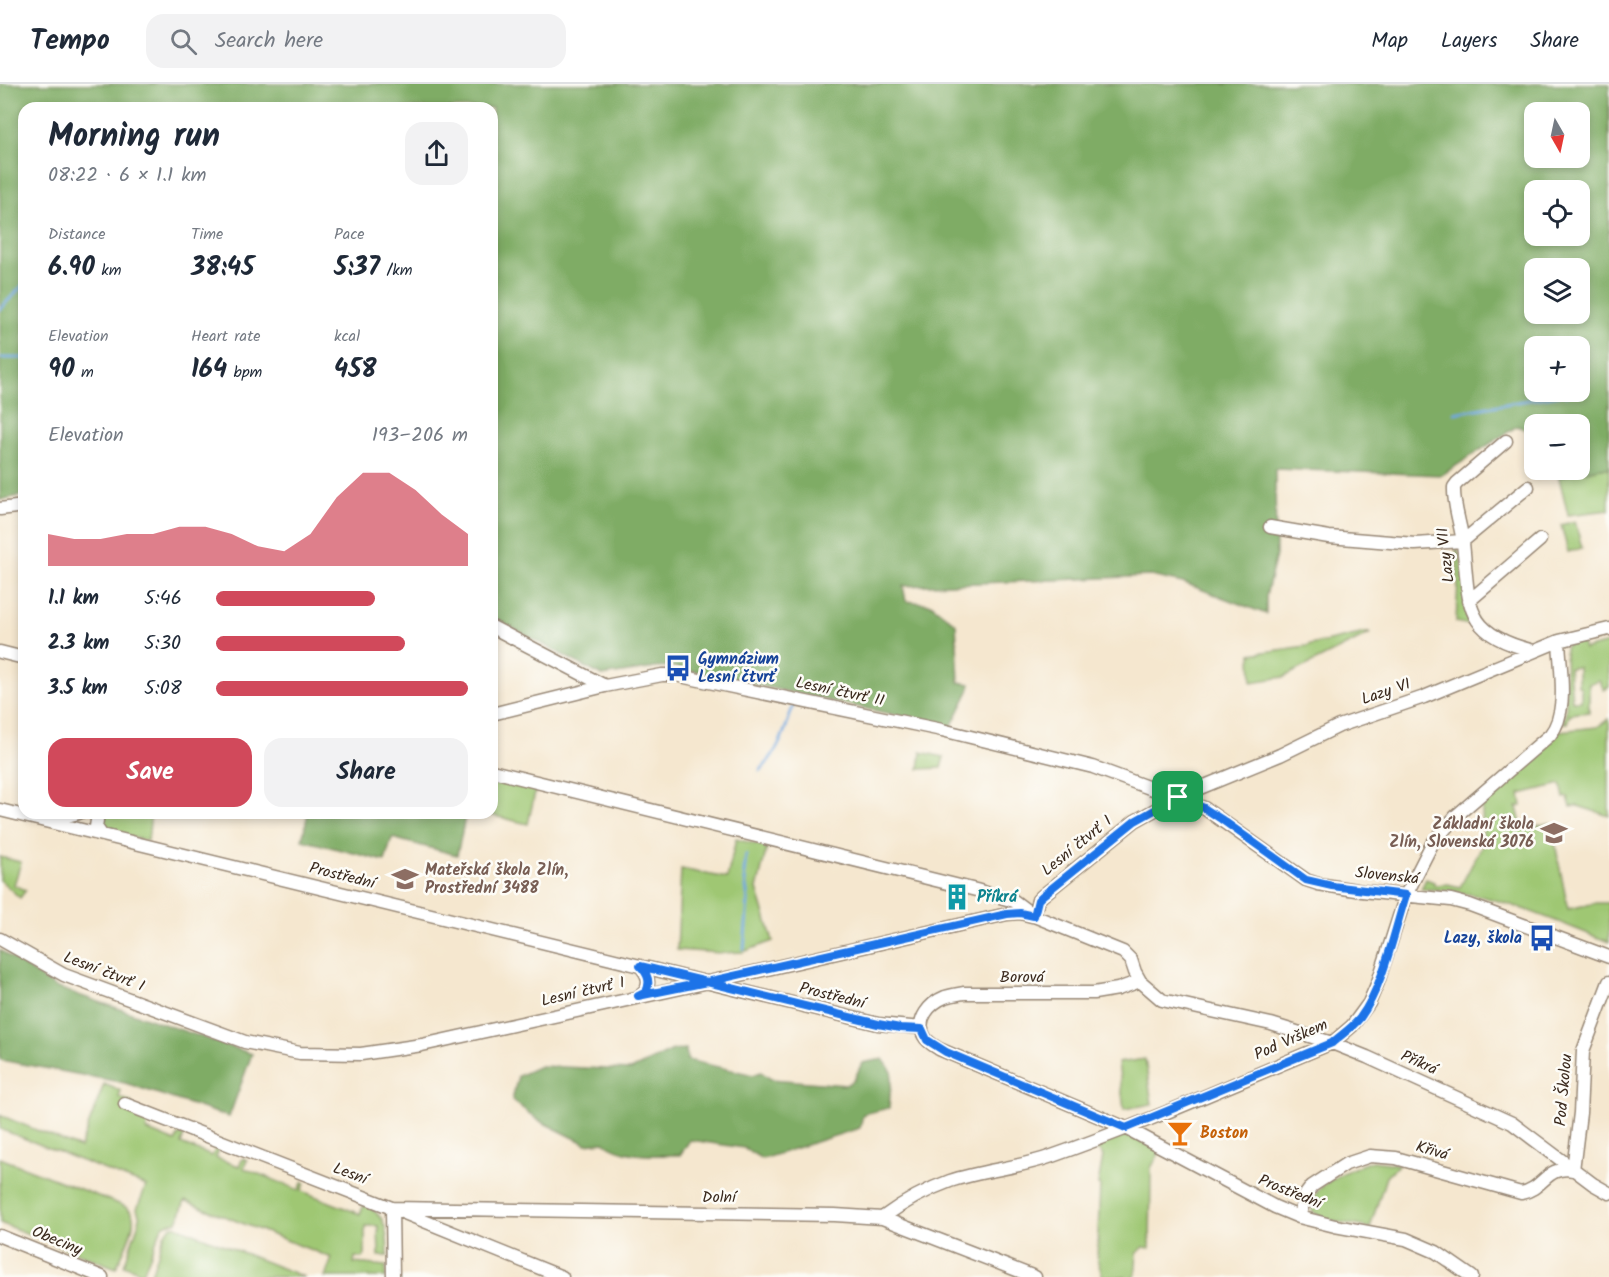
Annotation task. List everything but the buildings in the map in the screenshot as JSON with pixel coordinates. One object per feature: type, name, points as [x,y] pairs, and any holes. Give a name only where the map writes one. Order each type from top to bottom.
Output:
[{"type":"street","name":"Lazy VII","points":[[1506,441],[1455,485],[1454,493],[1473,615],[1481,626],[1510,643],[1534,651]]},
{"type":"street","points":[[1270,526],[1329,537],[1404,543],[1431,544],[1463,541],[1528,487]]},
{"type":"street","points":[[0,509],[18,507]]},
{"type":"street","points":[[1469,601],[1540,540]]},
{"type":"street","name":"Lazy VI","points":[[1178,797],[1280,755],[1339,726],[1424,697],[1559,641],[1609,629]]},
{"type":"street","points":[[498,630],[605,686]]},
{"type":"street","name":"Pod Vrškem","points":[[882,1218],[921,1193],[952,1180],[1051,1157],[1126,1128],[1332,1043],[1352,1026],[1369,1003],[1406,895],[1432,844],[1456,816],[1556,728],[1562,707],[1559,641]]},
{"type":"street","points":[[0,652],[18,656]]},
{"type":"street","name":"Lesní čtvrť II","points":[[498,713],[605,686],[662,675],[675,675],[942,730],[1093,767],[1178,797]]},
{"type":"street","name":"Příkrá","points":[[498,772],[1014,901],[1034,916],[1119,950],[1131,960],[1140,981],[1158,998],[1166,1002],[1252,1019],[1332,1043],[1512,1123],[1573,1170],[1609,1193]]},
{"type":"street","name":"Slovenská","points":[[1178,797],[1213,813],[1306,880],[1342,888],[1451,900],[1609,957]]},
{"type":"street","name":"Lesní čtvrť I","points":[[0,939],[64,975],[245,1042],[302,1053],[361,1054],[389,1051],[763,970],[982,919],[1020,913],[1034,916],[1038,900],[1042,896],[1135,821],[1178,797]]},
{"type":"street","name":"Prostřední","points":[[0,810],[18,814]]},
{"type":"street","name":"Prostřední","points":[[37,819],[878,1024],[922,1029],[927,1040],[946,1052],[1126,1128],[1275,1207],[1299,1217],[1335,1226],[1406,1239],[1436,1252],[1472,1277]]},
{"type":"street","points":[[45,821],[54,819]]},
{"type":"street","points":[[97,819],[96,827],[100,834]]},
{"type":"street","points":[[982,919],[990,909],[990,903],[984,892]]},
{"type":"street","points":[[638,996],[646,992],[649,983],[646,972],[640,966]]},
{"type":"street","points":[[761,995],[756,979],[763,970]]},
{"type":"street","name":"Borová","points":[[922,1029],[927,1010],[937,1001],[950,996],[964,993],[1094,993],[1118,989],[1140,981]]},
{"type":"street","name":"Pod Školou","points":[[1573,1170],[1580,1113],[1583,1051],[1609,982]]},
{"type":"street","name":"Lesní","points":[[125,1104],[559,1276]]},
{"type":"street","points":[[1540,1143],[1547,1160],[1546,1176]]},
{"type":"street","name":"Křivá","points":[[1299,1217],[1306,1194],[1312,1186],[1346,1164],[1370,1156],[1396,1158],[1521,1193],[1534,1189],[1546,1176],[1561,1169],[1573,1170]]},
{"type":"street","points":[[392,1208],[393,1277]]},
{"type":"street","name":"Dolní","points":[[392,1208],[835,1215],[882,1218],[1035,1277]]},
{"type":"street","name":"Obeciny","points":[[0,1236],[102,1277]]},
{"type":"green space","points":[[0,84],[1609,84],[1609,468],[1590,470],[1590,414],[1524,414],[1524,429],[1517,426],[1442,475],[1275,469],[1276,555],[1266,596],[1266,614],[1187,584],[1151,576],[903,586],[906,601],[931,604],[956,624],[959,682],[971,684],[951,727],[669,666],[602,676],[498,620],[498,102],[18,102],[18,496],[0,500]]},
{"type":"green space","points":[[1609,468],[1609,510],[1568,515],[1560,480],[1590,480],[1590,470]]},
{"type":"green space","points":[[1575,521],[1582,548],[1568,552],[1561,525]]},
{"type":"green space","points":[[1456,545],[1478,627],[1456,622],[1458,580]]},
{"type":"green space","points":[[1371,633],[1284,677],[1252,682],[1251,654],[1306,646]]},
{"type":"green space","points":[[1581,641],[1584,649],[1609,643],[1609,687],[1604,690],[1599,680],[1589,684],[1589,712],[1570,714],[1567,723],[1563,723],[1566,711],[1565,648],[1567,645]],"holes":[[[1578,667],[1578,686],[1581,687],[1581,701],[1572,701],[1569,668]]]},
{"type":"green space","name":"Základní škola Zlín, Slovenská 3076","points":[[1609,719],[1609,816],[1578,806],[1571,807],[1568,797],[1564,798],[1561,784],[1520,794],[1522,806],[1517,807],[1522,829],[1551,823],[1568,909],[1596,903],[1609,903],[1609,942],[1494,900],[1446,890],[1421,889],[1426,879],[1434,882],[1434,885],[1448,884],[1460,887],[1483,844],[1482,807],[1493,797],[1488,792],[1559,731],[1597,727]]},
{"type":"green space","points":[[921,752],[944,757],[941,768],[919,769]]},
{"type":"green space","points":[[498,778],[536,788],[528,824],[498,817]]},
{"type":"green space","points":[[102,819],[150,819],[148,841],[105,831],[101,823]]},
{"type":"green space","points":[[307,819],[465,819],[457,855],[392,838],[385,861],[302,840]]},
{"type":"green space","points":[[736,839],[767,847],[757,889],[773,941],[743,952],[677,950],[681,869],[727,878]]},
{"type":"green space","points":[[0,857],[21,862],[14,885],[26,890],[20,898],[0,880]]},
{"type":"green space","points":[[0,950],[55,987],[252,1054],[229,1117],[125,1083],[0,1060]]},
{"type":"green space","points":[[686,1049],[687,1060],[753,1075],[761,1072],[771,1079],[846,1085],[854,1080],[862,1063],[883,1059],[892,1072],[889,1108],[863,1114],[860,1128],[762,1159],[744,1148],[690,1140],[680,1155],[630,1153],[604,1142],[586,1144],[538,1120],[512,1100],[518,1076],[540,1066],[631,1070],[673,1050]]},
{"type":"green space","points":[[1145,1059],[1152,1104],[1124,1109],[1118,1063]]},
{"type":"green space","points":[[104,1084],[121,1091],[119,1097],[131,1102],[131,1114],[149,1121],[146,1130],[175,1142],[179,1134],[184,1135],[181,1144],[212,1156],[216,1148],[219,1149],[216,1158],[239,1166],[243,1158],[247,1160],[244,1168],[299,1190],[303,1181],[305,1183],[302,1191],[360,1214],[364,1205],[372,1209],[382,1219],[385,1226],[388,1256],[379,1256],[378,1226],[365,1226],[365,1255],[363,1258],[355,1257],[354,1263],[386,1266],[386,1277],[325,1277],[332,1258],[185,1201],[177,1222],[162,1227],[143,1273],[124,1265],[140,1218],[137,1209],[146,1186],[0,1129],[0,1115],[80,1148]]},
{"type":"green space","points":[[1121,1136],[1132,1137],[1161,1150],[1151,1168],[1150,1248],[1143,1247],[1137,1254],[1135,1277],[1103,1277],[1097,1259],[1100,1185],[1098,1185],[1103,1156],[1100,1151],[1085,1147]]},
{"type":"green space","points":[[0,1158],[130,1210],[133,1217],[132,1228],[116,1268],[0,1223]]},
{"type":"green space","points":[[1372,1161],[1399,1164],[1386,1177],[1370,1228],[1325,1219],[1313,1212],[1312,1203],[1315,1194],[1323,1186],[1343,1173]]},
{"type":"green space","points":[[172,1226],[304,1277],[150,1277],[165,1233]]},
{"type":"waterway","points":[[0,309],[18,290]]},
{"type":"waterway","points":[[0,358],[18,358]]},
{"type":"waterway","points":[[1454,413],[1524,401]]},
{"type":"waterway","points":[[760,771],[777,747],[794,703]]},
{"type":"waterway","points":[[744,949],[748,900],[744,873],[746,855]]},
{"type":"place","name":"Gymnázium Lesní čtvrť","points":[[678,668]]},
{"type":"place","name":"Základní škola Zlín, Slovenská 3076","points":[[1554,833]]},
{"type":"place","name":"Mateřská škola Zlín, Prostřední 3488","points":[[405,879]]},
{"type":"place","name":"Příkrá","points":[[957,897]]},
{"type":"place","name":"Lazy, škola","points":[[1542,938]]},
{"type":"place","name":"Boston","points":[[1180,1133]]},
{"type":"route","points":[[1178,797],[1135,821],[1042,896],[1038,900],[1034,916],[1020,913],[1007,914],[707,982],[640,966],[646,972],[649,983],[646,992],[638,996],[707,982],[878,1024],[922,1029],[927,1040],[939,1049],[1126,1128],[1332,1043],[1352,1026],[1369,1003],[1406,895],[1362,891],[1306,880],[1221,819],[1204,808],[1178,797]]}]
